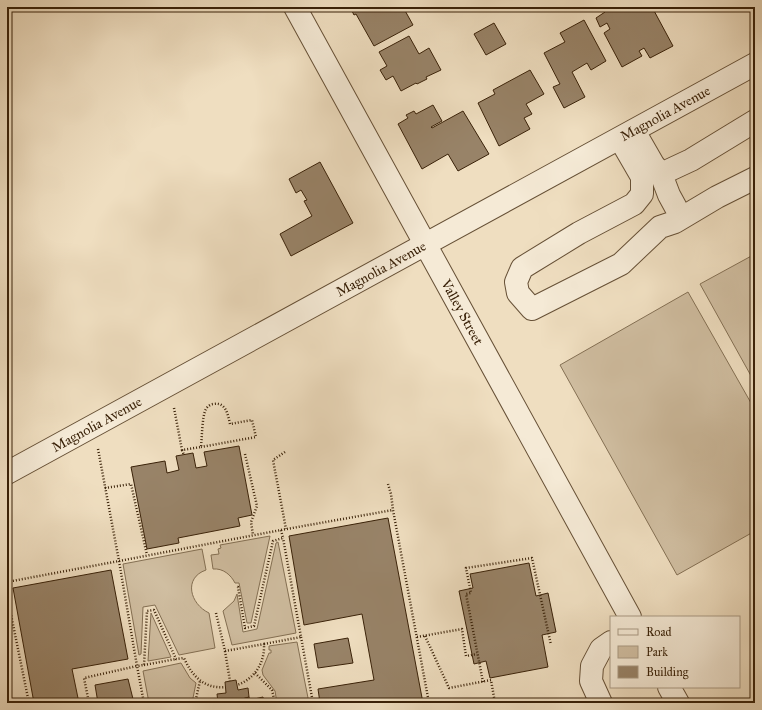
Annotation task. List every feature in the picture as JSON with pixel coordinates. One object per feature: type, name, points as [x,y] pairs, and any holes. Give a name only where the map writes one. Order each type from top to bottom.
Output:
[{"type":"street","name":"Valley Street","points":[[295,7],[629,616]]},
{"type":"street","name":"Magnolia Avenue","points":[[7,473],[755,64]]},
{"type":"street","points":[[661,174],[691,160],[755,121]]},
{"type":"street","points":[[627,135],[661,174],[669,195],[681,218]]},
{"type":"street","points":[[627,135],[642,177],[642,194],[634,204],[579,233],[522,268],[516,282],[518,293],[532,309],[621,264],[660,227],[681,218],[717,197],[755,178]]},
{"type":"street","points":[[601,703],[591,681],[592,666],[601,649],[610,643]]},
{"type":"street","points":[[670,688],[678,703]]},
{"type":"path","points":[[182,450],[201,447],[256,437],[252,420],[230,424],[224,407],[215,404],[210,405],[206,409],[204,416],[201,447]]},
{"type":"path","points":[[174,408],[184,455]]},
{"type":"path","points":[[98,448],[144,703]]},
{"type":"path","points":[[284,452],[273,460],[286,529]]},
{"type":"path","points":[[245,454],[257,506],[251,522],[253,535]]},
{"type":"path","points":[[105,488],[130,484],[146,555]]},
{"type":"path","points":[[388,484],[429,703]]},
{"type":"path","points":[[7,582],[393,510]]},
{"type":"path","points":[[281,530],[313,703]]},
{"type":"path","points":[[236,587],[238,587],[245,628],[254,626],[273,540],[283,538]]},
{"type":"path","points":[[483,682],[466,594],[471,593],[466,568],[532,558],[551,645]]},
{"type":"path","points":[[7,595],[29,703]]},
{"type":"path","points":[[144,665],[147,611],[154,610],[176,659]]},
{"type":"path","points":[[216,613],[225,650],[230,681]]},
{"type":"path","points":[[417,637],[462,629],[466,656],[477,654]]},
{"type":"path","points":[[425,636],[449,688],[491,680],[495,703]]},
{"type":"path","points":[[225,650],[301,637]]},
{"type":"path","points":[[237,685],[242,684],[260,667],[264,644]]},
{"type":"path","points":[[89,703],[84,678],[137,666],[184,658],[194,675],[200,681],[215,687],[226,687]]},
{"type":"path","points":[[255,673],[272,690],[275,703]]},
{"type":"path","points":[[195,703],[200,681]]},
{"type":"green space","points":[[755,254],[755,383],[700,284]]},
{"type":"green space","points":[[688,292],[755,410],[755,531],[677,575],[560,365]]},
{"type":"green space","points":[[270,536],[251,623],[247,623],[239,583],[235,583],[229,575],[223,571],[213,569],[211,555],[219,554],[218,549],[221,548],[220,545]]},
{"type":"green space","points":[[278,542],[296,633],[232,645],[223,611],[234,601],[237,594],[243,632],[257,629],[276,543]]},
{"type":"green space","points":[[202,549],[206,570],[194,579],[192,591],[197,604],[209,613],[215,648],[179,655],[155,605],[143,607],[141,654],[139,655],[123,564]]},
{"type":"green space","points":[[151,613],[171,657],[148,661]]},
{"type":"green space","points":[[297,642],[309,703],[277,703],[275,691],[263,675],[262,670],[269,653],[271,653],[269,646]]},
{"type":"green space","points":[[181,663],[190,678],[196,683],[192,703],[149,703],[143,671]]},
{"type":"building","points":[[350,7],[403,7],[413,25],[374,46],[356,14],[354,15]]},
{"type":"building","points":[[603,7],[652,7],[673,46],[650,58],[644,48],[639,51],[642,56],[622,67],[604,33],[610,29],[607,23],[600,27],[596,18],[605,12]]},
{"type":"building","points":[[584,20],[606,61],[591,70],[587,63],[572,72],[585,97],[564,108],[553,87],[560,84],[544,53],[565,42],[560,33]]},
{"type":"building","points":[[494,23],[506,44],[486,55],[474,34]]},
{"type":"building","points":[[409,36],[419,54],[429,48],[441,70],[426,77],[427,79],[401,91],[393,76],[386,80],[380,70],[387,66],[379,52]]},
{"type":"building","points":[[530,70],[544,94],[526,104],[532,114],[524,118],[530,129],[499,146],[478,103],[495,94],[493,90]]},
{"type":"building","points":[[433,105],[442,121],[431,127],[432,128],[463,111],[489,154],[458,171],[448,154],[422,169],[398,124],[408,118],[406,115],[414,111],[416,114]]},
{"type":"building","points":[[320,162],[353,223],[291,256],[280,234],[312,216],[304,201],[307,200],[301,190],[296,193],[289,179]]},
{"type":"building","points":[[239,446],[252,515],[238,518],[240,526],[178,538],[179,543],[147,549],[131,467],[165,461],[167,473],[179,470],[176,456],[193,453],[196,468],[207,466],[204,452]]},
{"type":"building","points":[[388,518],[423,703],[320,703],[318,689],[374,680],[362,614],[304,625],[289,536]]},
{"type":"building","points":[[529,563],[536,596],[548,593],[556,632],[542,635],[548,667],[490,678],[486,661],[474,664],[459,591],[473,588],[470,574]]},
{"type":"building","points":[[111,570],[128,659],[72,669],[79,703],[34,703],[13,588]]},
{"type":"building","points":[[348,638],[353,663],[318,668],[314,644]]},
{"type":"building","points":[[128,679],[134,703],[98,703],[95,685]]},
{"type":"building","points":[[236,680],[238,690],[248,688],[249,697],[229,703],[228,701],[218,703],[217,694],[226,693],[225,682]]},
{"type":"building","points":[[249,697],[250,700],[263,697],[264,703],[229,703]]}]
